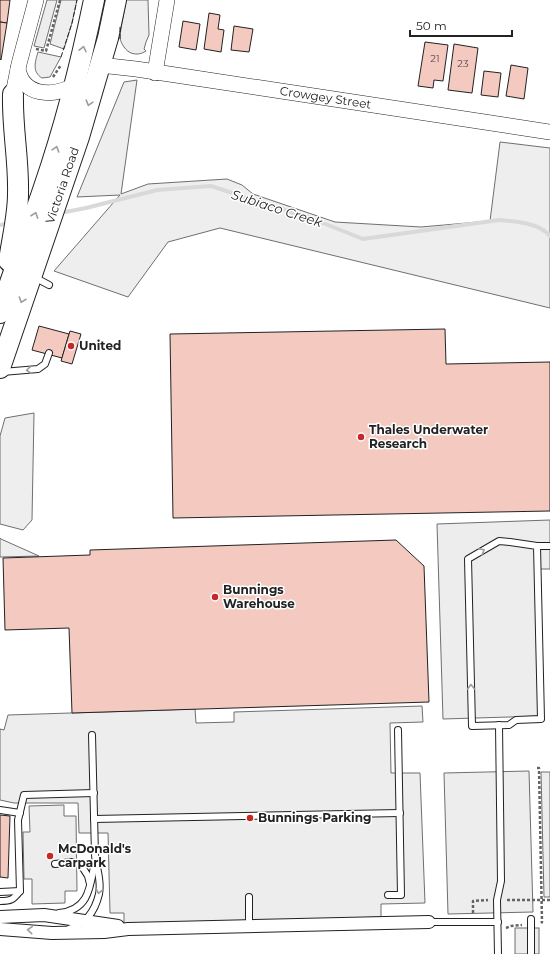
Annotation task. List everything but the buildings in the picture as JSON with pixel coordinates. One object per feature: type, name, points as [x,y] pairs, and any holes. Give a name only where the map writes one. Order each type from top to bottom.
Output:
[{"type":"highway","name":"Victoria Road","points":[[18,245],[45,186],[65,119],[94,0]]},
{"type":"highway","name":"Victoria Road","points":[[0,368],[31,275],[65,182],[100,65],[116,0]]},
{"type":"highway","points":[[0,310],[18,245],[18,194],[13,93]]},
{"type":"street","points":[[36,0],[13,93],[49,94],[64,91],[73,86]]},
{"type":"street","points":[[155,73],[167,0]]},
{"type":"street","name":"Crowgey Street","points":[[100,65],[550,132]]},
{"type":"street","points":[[0,917],[44,915],[113,925],[128,929]]},
{"type":"street","points":[[0,929],[60,933],[104,932],[128,929],[429,922]]},
{"type":"lane","points":[[31,275],[49,285]]},
{"type":"lane","points":[[0,372],[38,369],[46,364],[49,353]]},
{"type":"lane","points":[[537,546],[540,719],[516,720],[509,725],[472,726],[468,558],[499,542],[550,546]]},
{"type":"lane","points":[[498,954],[497,900],[502,881],[499,725]]},
{"type":"lane","points":[[388,895],[401,895],[398,730]]},
{"type":"lane","points":[[60,933],[74,928],[85,921],[92,914],[99,895],[101,884],[96,858],[92,735]]},
{"type":"lane","points":[[0,901],[10,901],[20,891],[18,820],[24,795],[94,794]]},
{"type":"lane","points":[[0,810],[20,813]]},
{"type":"lane","points":[[94,819],[400,813]]},
{"type":"lane","points":[[44,915],[66,913],[74,909],[85,900],[89,893],[96,858]]},
{"type":"lane","points":[[55,864],[72,862],[81,864],[88,876],[90,886]]},
{"type":"lane","points":[[0,892],[20,891]]},
{"type":"lane","points":[[249,898],[249,926]]},
{"type":"lane","points":[[429,922],[498,925]]},
{"type":"lane","points":[[531,922],[532,954]]},
{"type":"path","points":[[33,55],[35,49],[46,51],[60,0]]},
{"type":"path","points":[[48,80],[56,73],[63,61]]},
{"type":"path","points":[[498,925],[506,928],[531,922],[538,924],[542,922],[539,768],[537,768]]},
{"type":"shaded area","points":[[47,0],[57,0],[44,48],[34,46]]},
{"type":"shaded area","points":[[61,0],[77,0],[64,49],[50,44]]},
{"type":"shaded area","points":[[126,0],[148,0],[149,35],[144,49],[146,51],[141,53],[135,54],[129,52],[124,47],[120,38]]},
{"type":"shaded area","points":[[38,52],[61,57],[50,77],[42,78],[37,73],[35,63]]},
{"type":"shaded area","points":[[137,80],[121,194],[148,184],[227,179],[242,185],[253,194],[335,222],[421,227],[490,221],[500,142],[550,148],[550,308],[220,228],[168,242],[128,297],[54,271],[120,195],[77,197],[124,82]]},
{"type":"shaded area","points":[[34,413],[32,520],[23,530],[0,524],[0,436],[5,418]]},
{"type":"shaded area","points":[[550,520],[550,569],[537,569],[542,716],[443,719],[437,524]]},
{"type":"shaded area","points":[[0,538],[1,539],[39,556],[0,557]]},
{"type":"shaded area","name":"Bunnings Parking","points":[[422,706],[423,722],[390,723],[391,773],[420,773],[425,903],[381,904],[381,917],[124,925],[124,913],[110,913],[108,833],[79,833],[78,803],[14,803],[0,800],[0,729],[4,730],[8,715],[195,709],[196,723],[234,722],[234,712]]},
{"type":"shaded area","points":[[529,771],[533,912],[448,914],[444,773]]},
{"type":"shaded area","points":[[541,772],[550,772],[550,897],[544,897]]},
{"type":"shaded area","name":"McDonald's carpark","points":[[64,805],[64,816],[76,816],[77,891],[65,891],[65,903],[32,904],[32,879],[24,879],[23,832],[30,832],[29,806]]},
{"type":"shaded area","points":[[515,928],[539,928],[539,954],[515,954]]},
{"type":"waterway","name":"Subiaco Creek","points":[[60,213],[157,190],[211,186],[313,219],[363,239],[499,220],[533,225],[540,228],[550,236]]},
{"type":"waterway","name":"Subiaco Creek","points":[[0,225],[10,223]]},
{"type":"fence","points":[[61,57],[72,23],[77,0]]},
{"type":"fence","points":[[120,27],[120,39]]},
{"type":"place","name":"United","points":[[71,346]]},
{"type":"place","name":"Thales Underwater Research","points":[[361,437]]},
{"type":"place","name":"Bunnings Warehouse","points":[[215,597]]},
{"type":"place","name":"Bunnings Parking","points":[[250,818]]},
{"type":"place","name":"McDonald's carpark","points":[[50,856]]}]
